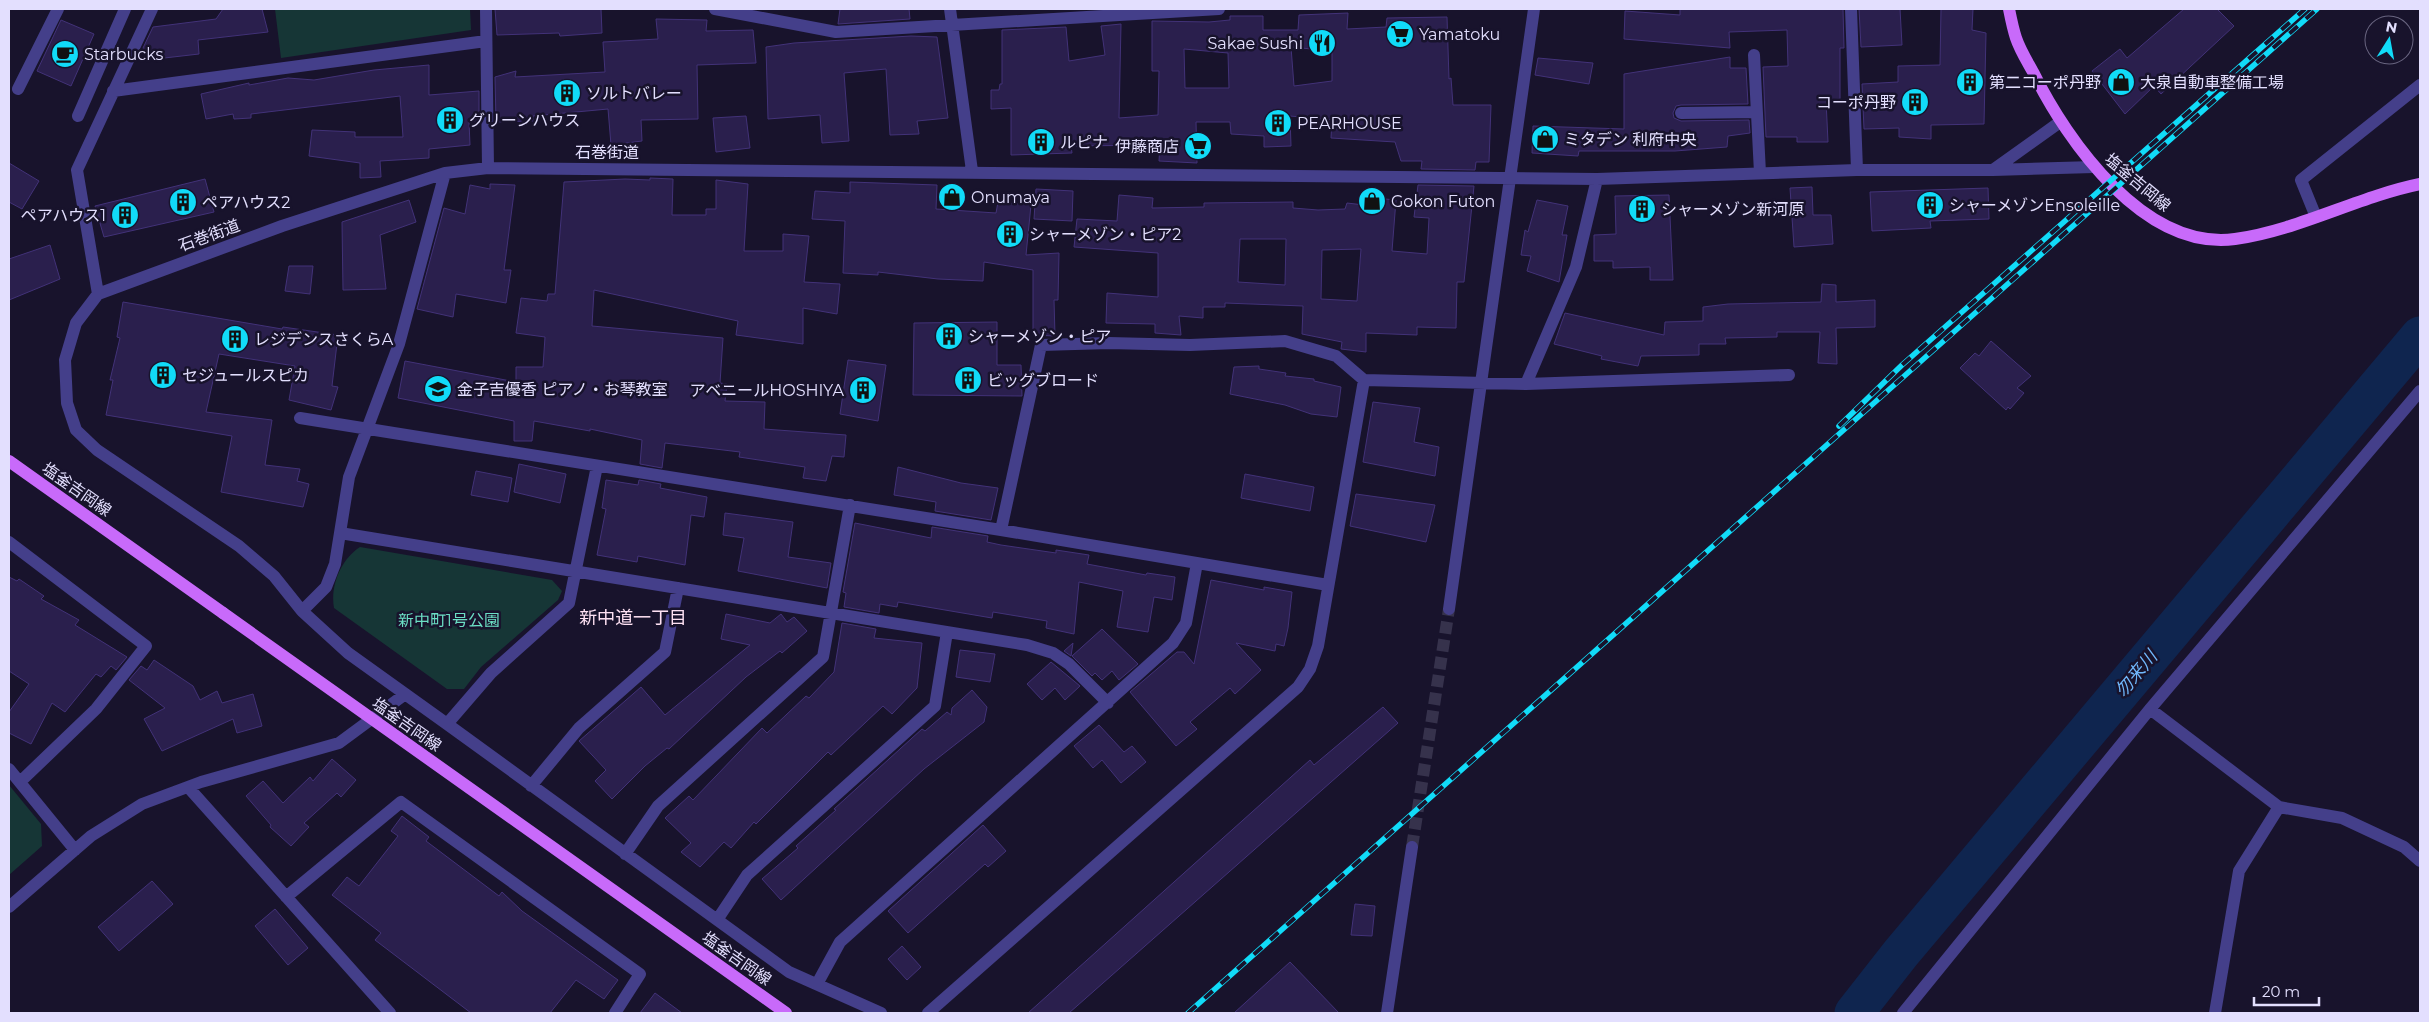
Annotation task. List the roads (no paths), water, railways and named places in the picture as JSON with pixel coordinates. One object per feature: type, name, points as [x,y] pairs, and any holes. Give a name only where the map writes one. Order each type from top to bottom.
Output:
[{"type":"main road","name":"塩釜吉岡線","points":[[2009,9],[2016,40],[2060,122],[2094,168],[2153,219],[2171,228],[2199,238],[2233,239],[2270,231],[2397,189],[2420,184]]},
{"type":"main road","name":"塩釜吉岡線","points":[[9,460],[786,1013]]},
{"type":"street","points":[[18,89],[58,9]]},
{"type":"street","points":[[78,116],[125,9]]},
{"type":"street","points":[[152,9],[77,170],[98,294],[76,323],[65,360],[67,403],[76,430],[97,450],[239,546],[274,576],[302,611],[348,653],[404,695],[447,724],[789,972],[881,1013]]},
{"type":"street","points":[[486,9],[488,168]]},
{"type":"street","points":[[715,9],[836,32],[1219,9]]},
{"type":"street","points":[[950,9],[972,171]]},
{"type":"street","points":[[1449,609],[1534,9]]},
{"type":"street","points":[[1851,9],[1857,170]]},
{"type":"street","points":[[113,91],[486,41]]},
{"type":"street","points":[[1754,55],[1760,173]]},
{"type":"street","points":[[2316,216],[2301,180],[2332,158],[2420,85]]},
{"type":"street","points":[[1681,113],[1757,112]]},
{"type":"street","points":[[1993,170],[2060,122]]},
{"type":"street","name":"石巻街道","points":[[98,294],[282,226],[445,173],[488,168],[972,171],[1230,176],[1597,179],[1857,170],[2094,168]]},
{"type":"street","points":[[302,611],[326,587],[335,564],[349,477],[399,344],[445,173]]},
{"type":"street","points":[[1526,384],[1576,267],[1597,179]]},
{"type":"street","points":[[1000,530],[1041,345],[1109,343],[1190,345],[1285,341],[1336,356],[1364,380],[1526,384],[1790,375]]},
{"type":"street","points":[[928,1013],[1298,687],[1310,669],[1318,646],[1364,380]]},
{"type":"street","points":[[1903,1013],[2150,709],[2420,391]]},
{"type":"street","points":[[300,418],[850,505],[1328,585]]},
{"type":"street","points":[[447,724],[492,673],[569,603],[597,466]]},
{"type":"street","points":[[625,854],[658,806],[824,657],[850,505]]},
{"type":"street","points":[[340,534],[1027,645],[1053,654],[1069,664],[1108,703]]},
{"type":"street","points":[[9,542],[146,646],[96,709],[21,781]]},
{"type":"street","points":[[817,984],[840,942],[1173,643],[1186,623],[1198,563]]},
{"type":"street","points":[[531,786],[579,728],[665,652],[678,588]]},
{"type":"street","points":[[717,920],[747,875],[935,706],[946,632]]},
{"type":"street","points":[[9,907],[91,836],[142,804],[188,787],[302,751],[339,743],[404,695]]},
{"type":"street","points":[[2150,709],[2279,807],[2342,818],[2404,847],[2420,861]]},
{"type":"street","points":[[9,769],[21,781],[75,850]]},
{"type":"street","points":[[188,787],[390,1013]]},
{"type":"street","points":[[286,897],[401,802],[640,974],[615,1013]]},
{"type":"street","points":[[2215,1013],[2239,871],[2279,807]]},
{"type":"street","points":[[1387,1013],[1412,848]]},
{"type":"waterway","name":"勿来川","points":[[1854,1013],[1901,953],[2420,336]]},
{"type":"tunnel","points":[[1412,847],[1449,609]]},
{"type":"railway","points":[[1839,426],[1902,365],[2305,9]]},
{"type":"railway","points":[[1188,1013],[2317,9]]},
{"type":"place","name":"Yamatoku","points":[[1400,34]]},
{"type":"place","name":"Sakae Sushi","points":[[1322,43]]},
{"type":"place","name":"Starbucks","points":[[65,54]]},
{"type":"place","name":"第二コーポ丹野","points":[[1970,82]]},
{"type":"place","name":"大泉自動車整備工場","points":[[2121,82]]},
{"type":"place","name":"ソルトバレー","points":[[567,93]]},
{"type":"place","name":"コーポ丹野","points":[[1915,102]]},
{"type":"place","name":"グリーンハウス","points":[[450,120]]},
{"type":"place","name":"PEARHOUSE","points":[[1278,123]]},
{"type":"place","name":"ミタデン 利府中央","points":[[1545,139]]},
{"type":"place","name":"ルピナ","points":[[1041,142]]},
{"type":"place","name":"伊藤商店","points":[[1198,146]]},
{"type":"place","name":"Onumaya","points":[[952,197]]},
{"type":"place","name":"Gokon Futon","points":[[1372,201]]},
{"type":"place","name":"ペアハウス2","points":[[183,202]]},
{"type":"place","name":"シャーメゾンEnsoleille","points":[[1930,205]]},
{"type":"place","name":"シャーメゾン新河原","points":[[1642,209]]},
{"type":"place","name":"ペアハウス1","points":[[125,215]]},
{"type":"place","name":"シャーメゾン・ピア2","points":[[1010,234]]},
{"type":"place","name":"シャーメゾン・ピア","points":[[949,336]]},
{"type":"place","name":"レジデンスさくらA","points":[[235,339]]},
{"type":"place","name":"セジュールスピカ","points":[[163,375]]},
{"type":"place","name":"ビッグブロード","points":[[968,380]]},
{"type":"place","name":"金子吉優香 ピアノ・お琴教室","points":[[438,389]]},
{"type":"place","name":"アベニールHOSHIYA","points":[[863,390]]},
{"type":"district","name":"新中道一丁目","points":[[633,618]]},
{"type":"park label","name":"新中町1号公園","points":[[449,620]]}]
